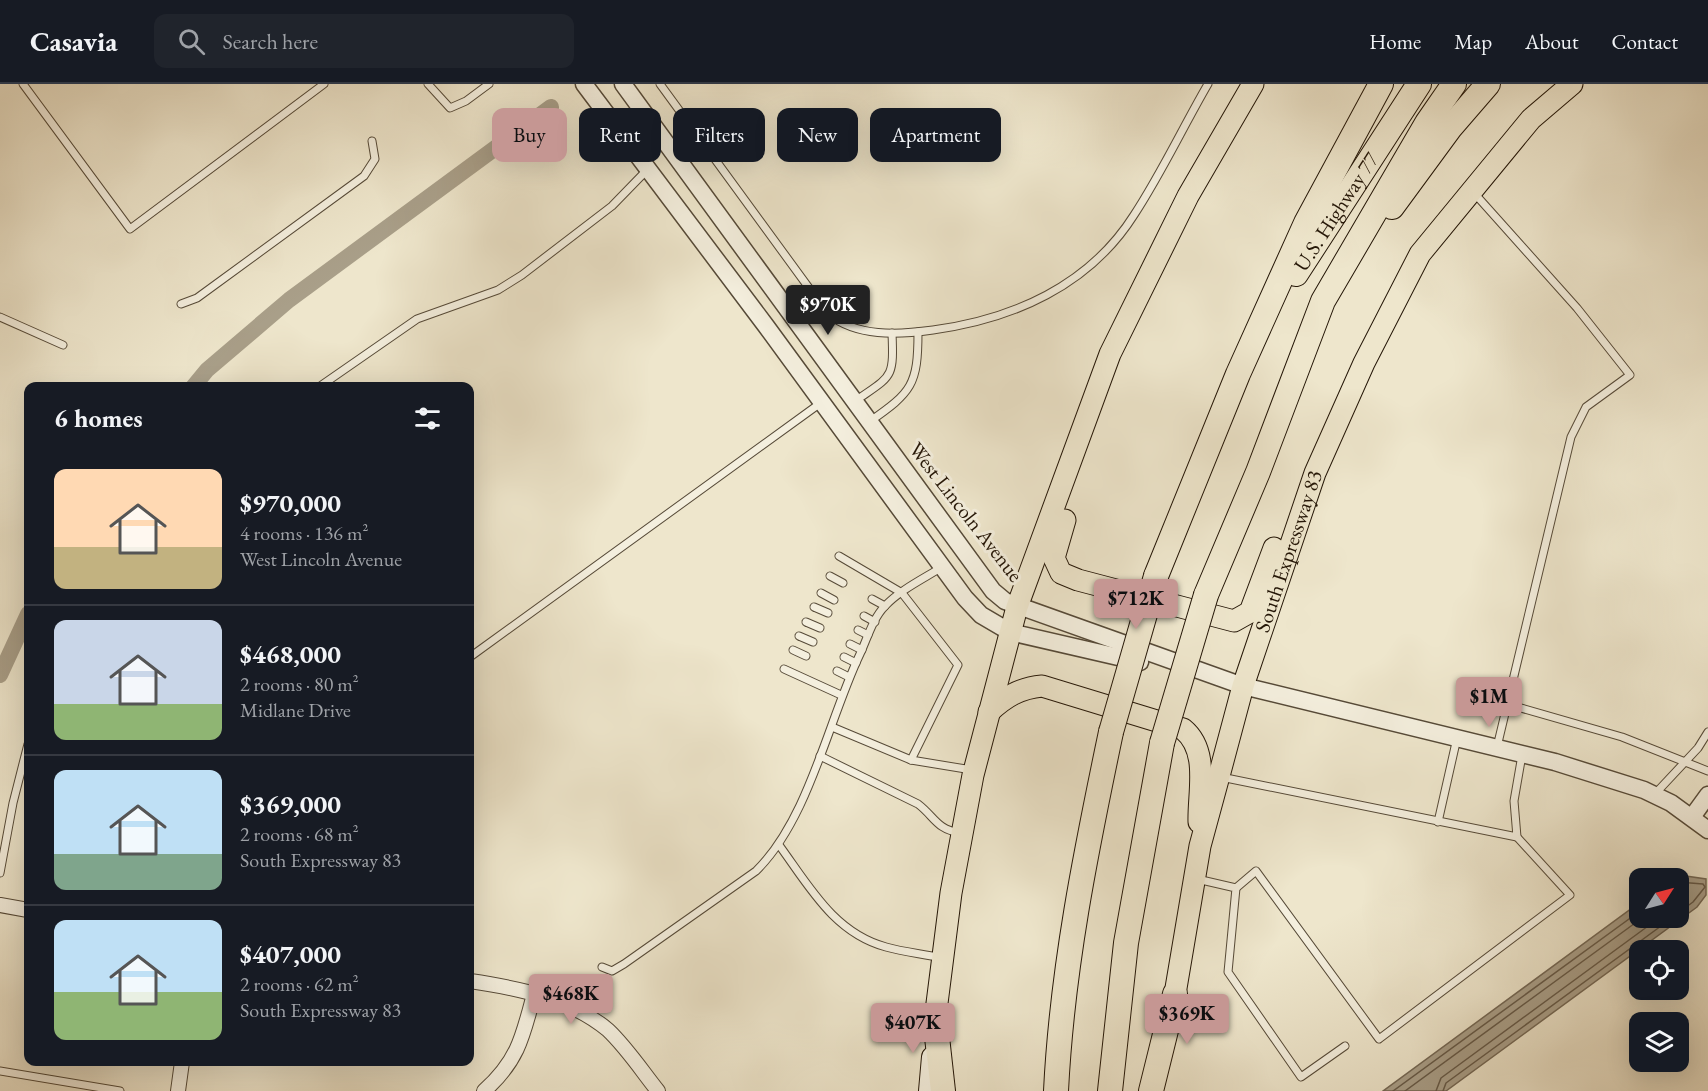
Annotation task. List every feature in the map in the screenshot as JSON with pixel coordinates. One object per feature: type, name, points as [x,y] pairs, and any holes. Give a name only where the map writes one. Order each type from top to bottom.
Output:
[{"type":"highway","points":[[1056,1091],[1066,975],[1082,872],[1111,732],[1156,576],[1252,341],[1306,223],[1381,84]]},
{"type":"highway","name":"U.S. Highway 77","points":[[1252,341],[1419,84]]},
{"type":"highway","name":"U.S. Highway 77","points":[[1323,301],[1427,123],[1454,84]]},
{"type":"highway","points":[[1110,1091],[1126,942],[1162,743],[1206,595],[1258,472],[1323,301],[1450,128],[1488,84]]},
{"type":"highway","points":[[1151,1091],[1175,994]]},
{"type":"highway","points":[[935,1019],[943,1091]]},
{"type":"main road","points":[[929,1091],[942,958],[962,833],[989,712],[1017,607],[1110,354],[1188,196],[1253,84]]},
{"type":"main road","name":"South Expressway 83","points":[[1163,1091],[1175,994],[1200,846],[1243,686],[1315,473],[1380,331],[1420,254],[1531,119],[1572,84]]},
{"type":"main road","points":[[1099,388],[1107,403],[1055,550],[1057,568],[1067,576],[1234,621],[1250,612],[1289,508],[1300,488],[1315,473]]},
{"type":"main road","points":[[989,712],[1025,688],[1042,686],[1183,729],[1197,744],[1200,766],[1200,846]]},
{"type":"street","points":[[584,84],[822,402],[942,567],[981,615],[1010,632],[1243,686]]},
{"type":"street","name":"West Lincoln Avenue","points":[[623,84],[993,591],[1017,607],[1243,686],[1566,765],[1653,795],[1692,817],[1708,830]]},
{"type":"street","points":[[1692,817],[1708,795]]},
{"type":"street","points":[[0,905],[24,909]]},
{"type":"street","points":[[474,982],[534,994],[588,1016],[609,1031],[658,1091]]},
{"type":"street","points":[[483,1091],[502,1075],[514,1059],[534,994]]},
{"type":"street","points":[[178,1091],[181,1066]]},
{"type":"lane","points":[[23,84],[130,229],[324,84]]},
{"type":"lane","points":[[428,84],[450,108],[466,101],[489,84]]},
{"type":"lane","points":[[660,84],[828,314],[852,328],[892,333],[918,332],[962,325],[1024,308],[1052,294],[1091,264],[1134,215],[1208,84]]},
{"type":"lane","points":[[181,304],[197,298],[364,176],[375,159],[372,141]]},
{"type":"lane","points":[[326,382],[417,319],[498,290],[522,275],[612,206],[647,170]]},
{"type":"lane","points":[[1471,190],[1577,308],[1630,375],[1586,407],[1570,437],[1497,748]]},
{"type":"lane","points":[[0,317],[63,345]]},
{"type":"lane","points":[[869,422],[899,400],[912,383],[918,367],[918,332]]},
{"type":"lane","points":[[854,402],[891,374],[894,362],[892,333]]},
{"type":"lane","points":[[474,654],[822,402]]},
{"type":"lane","points":[[839,556],[902,593],[958,665],[911,760]]},
{"type":"lane","points":[[602,967],[612,971],[624,964],[756,871],[779,845],[820,756],[832,727],[841,695],[875,622],[885,606],[942,567]]},
{"type":"lane","points":[[830,576],[843,583]]},
{"type":"lane","points":[[821,593],[834,600]]},
{"type":"lane","points":[[872,599],[885,606]]},
{"type":"lane","points":[[814,607],[828,613]]},
{"type":"lane","points":[[864,616],[875,622]]},
{"type":"lane","points":[[806,622],[820,628]]},
{"type":"lane","points":[[858,630],[868,635]]},
{"type":"lane","points":[[799,636],[813,642]]},
{"type":"lane","points":[[850,644],[862,650]]},
{"type":"lane","points":[[793,650],[806,656]]},
{"type":"lane","points":[[844,657],[856,663]]},
{"type":"lane","points":[[784,669],[841,695]]},
{"type":"lane","points":[[837,671],[849,677]]},
{"type":"lane","points":[[1507,704],[1622,737],[1708,771]]},
{"type":"lane","points":[[832,727],[911,760],[975,770]]},
{"type":"lane","points":[[1653,795],[1698,748],[1708,732]]},
{"type":"lane","points":[[1438,822],[1457,738]]},
{"type":"lane","points":[[1517,837],[1514,801],[1522,754]]},
{"type":"lane","points":[[820,756],[918,804],[928,812],[935,823],[948,831],[962,833]]},
{"type":"lane","points":[[0,873],[24,760]]},
{"type":"lane","points":[[1219,776],[1517,837],[1570,895],[1379,1039],[1256,871],[1236,888],[1228,972],[1301,1077],[1345,1046]]},
{"type":"lane","points":[[779,845],[836,921],[855,934],[885,947],[942,958]]},
{"type":"lane","points":[[1194,878],[1236,888]]},
{"type":"lane","points":[[0,1071],[120,1091]]},
{"type":"water","points":[[1689,876],[1706,879],[1706,895],[1689,913]]},
{"type":"water","points":[[1629,910],[1629,928],[1668,928],[1652,940],[1629,940],[1629,957],[1446,1091],[1383,1091]]},
{"type":"waterway","points":[[197,382],[207,370],[289,300],[551,107]]},
{"type":"waterway","points":[[0,675],[24,623]]}]
